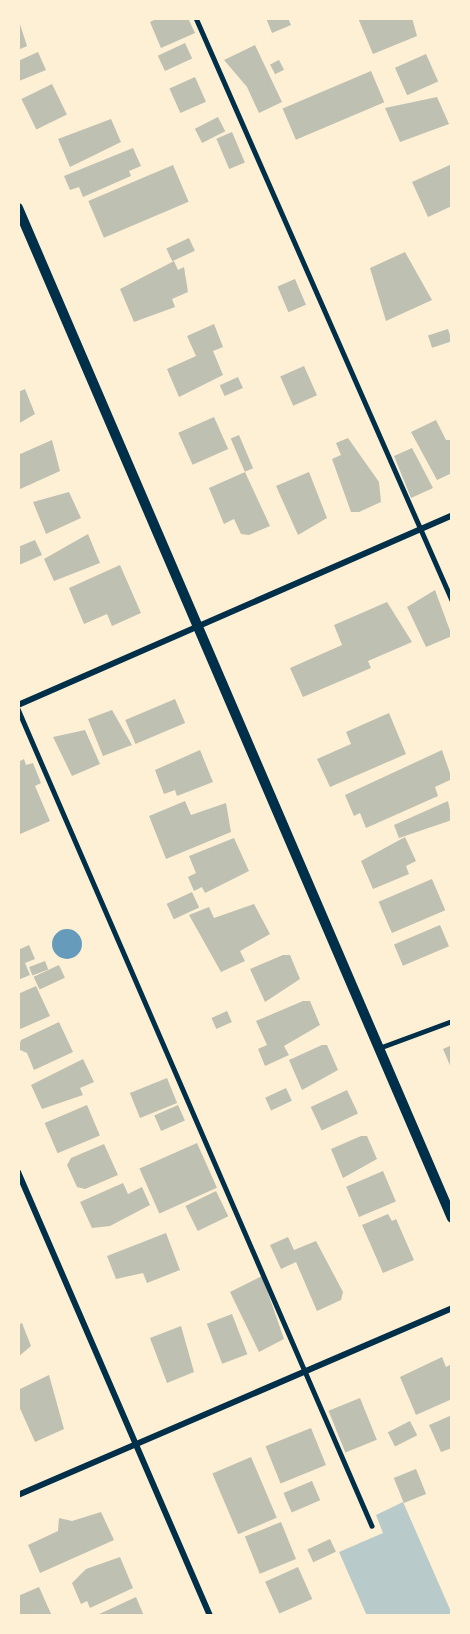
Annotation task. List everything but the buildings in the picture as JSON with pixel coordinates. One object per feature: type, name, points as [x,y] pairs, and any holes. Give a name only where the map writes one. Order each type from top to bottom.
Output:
[{"type":"street","points":[[18,207],[452,1218]]},
{"type":"street","points":[[18,707],[452,515]]},
{"type":"street","points":[[18,1172],[210,1616]]},
{"type":"street","points":[[18,1495],[304,1374],[452,1308]]},
{"type":"lane","points":[[196,18],[452,600]]},
{"type":"lane","points":[[18,707],[304,1374],[372,1526]]},
{"type":"lane","points":[[379,1048],[452,1021]]},
{"type":"shaded area","points":[[403,1502],[452,1616],[367,1616],[339,1552],[383,1533],[376,1515]]},
{"type":"water","points":[[67,929],[77,934],[82,944],[77,954],[67,959],[57,954],[52,944],[57,934]]}]
